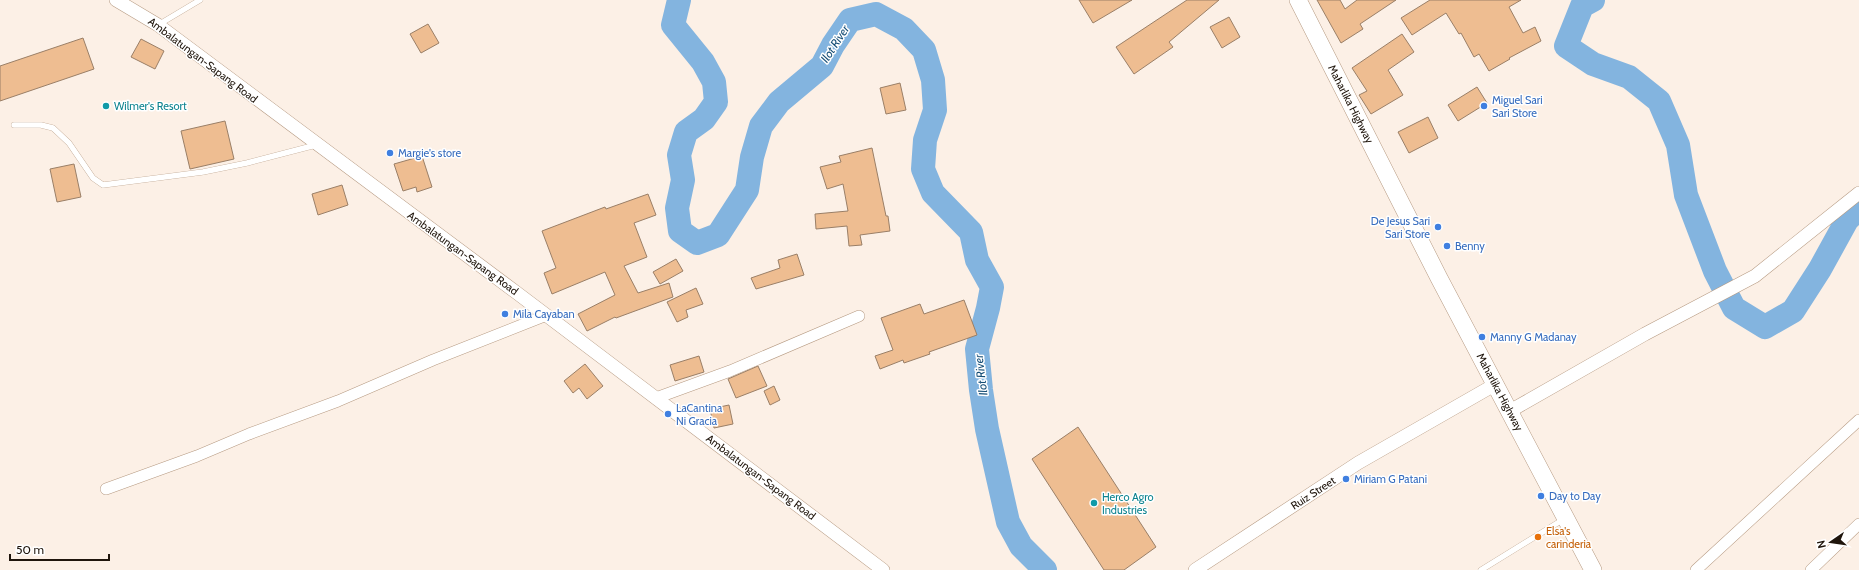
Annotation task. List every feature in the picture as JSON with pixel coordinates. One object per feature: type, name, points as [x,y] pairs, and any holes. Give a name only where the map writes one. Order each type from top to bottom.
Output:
[{"type":"main road","name":"Maharlika Highway","points":[[1298,0],[1439,278],[1593,570]]},
{"type":"street","name":"Ambalatungan-Sapang Road","points":[[116,0],[158,26],[547,315],[883,570]]},
{"type":"street","points":[[1510,411],[1645,334],[1755,276],[1859,193]]},
{"type":"street","points":[[106,489],[197,456],[249,434],[338,401],[433,360],[547,315]]},
{"type":"street","points":[[656,398],[730,371],[859,316]]},
{"type":"street","name":"Ruiz Street","points":[[1195,570],[1358,463],[1496,384]]},
{"type":"street","points":[[1696,570],[1859,420]]},
{"type":"street","points":[[1811,570],[1859,524]]},
{"type":"lane","points":[[158,26],[200,0]]},
{"type":"lane","points":[[14,124],[41,125],[53,128],[69,143],[93,178],[103,185],[203,172],[247,163],[316,144]]},
{"type":"lane","points":[[1481,570],[1566,518]]},
{"type":"building","points":[[1079,0],[1132,0],[1093,23]]},
{"type":"building","points":[[1187,0],[1219,0],[1169,42],[1173,47],[1134,74],[1116,47]]},
{"type":"building","points":[[1317,0],[1340,0],[1345,9],[1357,0],[1396,0],[1360,24],[1363,29],[1341,43]]},
{"type":"building","points":[[1430,0],[1521,0],[1509,7],[1523,33],[1535,27],[1541,41],[1509,58],[1510,59],[1489,71],[1479,54],[1474,57],[1461,33],[1459,34],[1446,13],[1412,35],[1401,18]]},
{"type":"building","points":[[1229,17],[1240,37],[1222,48],[1210,27]]},
{"type":"building","points":[[428,24],[439,43],[421,53],[410,34]]},
{"type":"building","points":[[1402,34],[1414,52],[1388,70],[1403,95],[1371,114],[1359,95],[1367,91],[1352,68]]},
{"type":"building","points":[[83,38],[94,69],[0,101],[0,66]]},
{"type":"building","points":[[141,39],[164,51],[155,69],[131,57]]},
{"type":"building","points":[[900,83],[906,110],[886,114],[880,88]]},
{"type":"building","points":[[1477,87],[1487,103],[1458,121],[1448,105]]},
{"type":"building","points":[[1428,117],[1438,138],[1409,153],[1398,132]]},
{"type":"building","points":[[225,121],[234,159],[190,169],[181,131]]},
{"type":"building","points":[[872,148],[886,216],[888,216],[890,231],[860,235],[862,245],[849,246],[847,226],[816,229],[815,214],[848,211],[843,184],[827,189],[820,167],[841,162],[839,156]]},
{"type":"building","points":[[422,156],[432,187],[417,192],[416,187],[403,191],[394,164]]},
{"type":"building","points":[[74,164],[81,197],[57,202],[50,169]]},
{"type":"building","points":[[342,185],[348,205],[318,215],[312,194]]},
{"type":"building","points":[[648,194],[656,215],[634,223],[647,257],[624,266],[638,293],[669,283],[673,297],[616,318],[615,317],[587,331],[578,314],[615,295],[605,272],[552,294],[544,273],[556,268],[542,231],[605,207],[606,209]]},
{"type":"building","points":[[797,254],[804,275],[756,289],[751,278],[780,268],[778,260]]},
{"type":"building","points":[[676,259],[683,271],[660,284],[653,272]]},
{"type":"building","points":[[696,288],[703,304],[686,310],[688,317],[677,322],[667,302]]},
{"type":"building","points":[[964,300],[977,335],[929,352],[930,354],[904,363],[903,360],[880,369],[875,356],[893,350],[881,318],[920,304],[924,314]]},
{"type":"building","points":[[699,356],[704,372],[675,381],[670,365]]},
{"type":"building","points":[[585,364],[603,386],[587,399],[579,388],[573,393],[564,381]]},
{"type":"building","points":[[758,366],[767,386],[736,398],[728,379]]},
{"type":"building","points":[[774,386],[780,400],[770,405],[764,391]]},
{"type":"building","points":[[729,405],[733,424],[714,428],[710,409]]},
{"type":"building","name":"Herco Agro Industries","points":[[1078,427],[1156,547],[1124,570],[1104,570],[1032,459]]},
{"type":"waterway","name":"Ilot River","points":[[679,0],[673,25],[703,62],[714,82],[716,102],[704,119],[686,132],[679,155],[683,180],[677,208],[680,231],[697,243],[718,235],[747,190],[752,157],[761,126],[779,102],[822,66],[833,45],[850,20],[876,14],[904,29],[924,50],[933,80],[935,110],[925,140],[923,169],[933,193],[971,232],[977,260],[992,287],[977,349],[987,429],[1008,522],[1021,546],[1045,570]]},
{"type":"waterway","points":[[1593,0],[1582,6],[1566,46],[1593,64],[1629,77],[1659,101],[1678,145],[1686,195],[1715,271],[1734,308],[1765,327],[1793,311],[1820,269],[1847,220],[1859,208]]},
{"type":"place","name":"Wilmer's Resort","points":[[106,106]]},
{"type":"place","name":"Miguel Sari Sari Store","points":[[1484,106]]},
{"type":"place","name":"Margie's store","points":[[390,153]]},
{"type":"place","name":"De Jesus Sari Sari Store","points":[[1438,227]]},
{"type":"place","name":"Benny","points":[[1447,246]]},
{"type":"place","name":"Mila Cayaban","points":[[505,314]]},
{"type":"place","name":"Manny G Madanay","points":[[1482,337]]},
{"type":"place","name":"LaCantina Ni Gracia","points":[[668,414]]},
{"type":"place","name":"Miriam G Patani","points":[[1346,479]]},
{"type":"place","name":"Day to Day","points":[[1541,496]]},
{"type":"place","name":"Herco Agro Industries","points":[[1094,503]]},
{"type":"place","name":"Elsa's carinderia","points":[[1538,537]]}]
